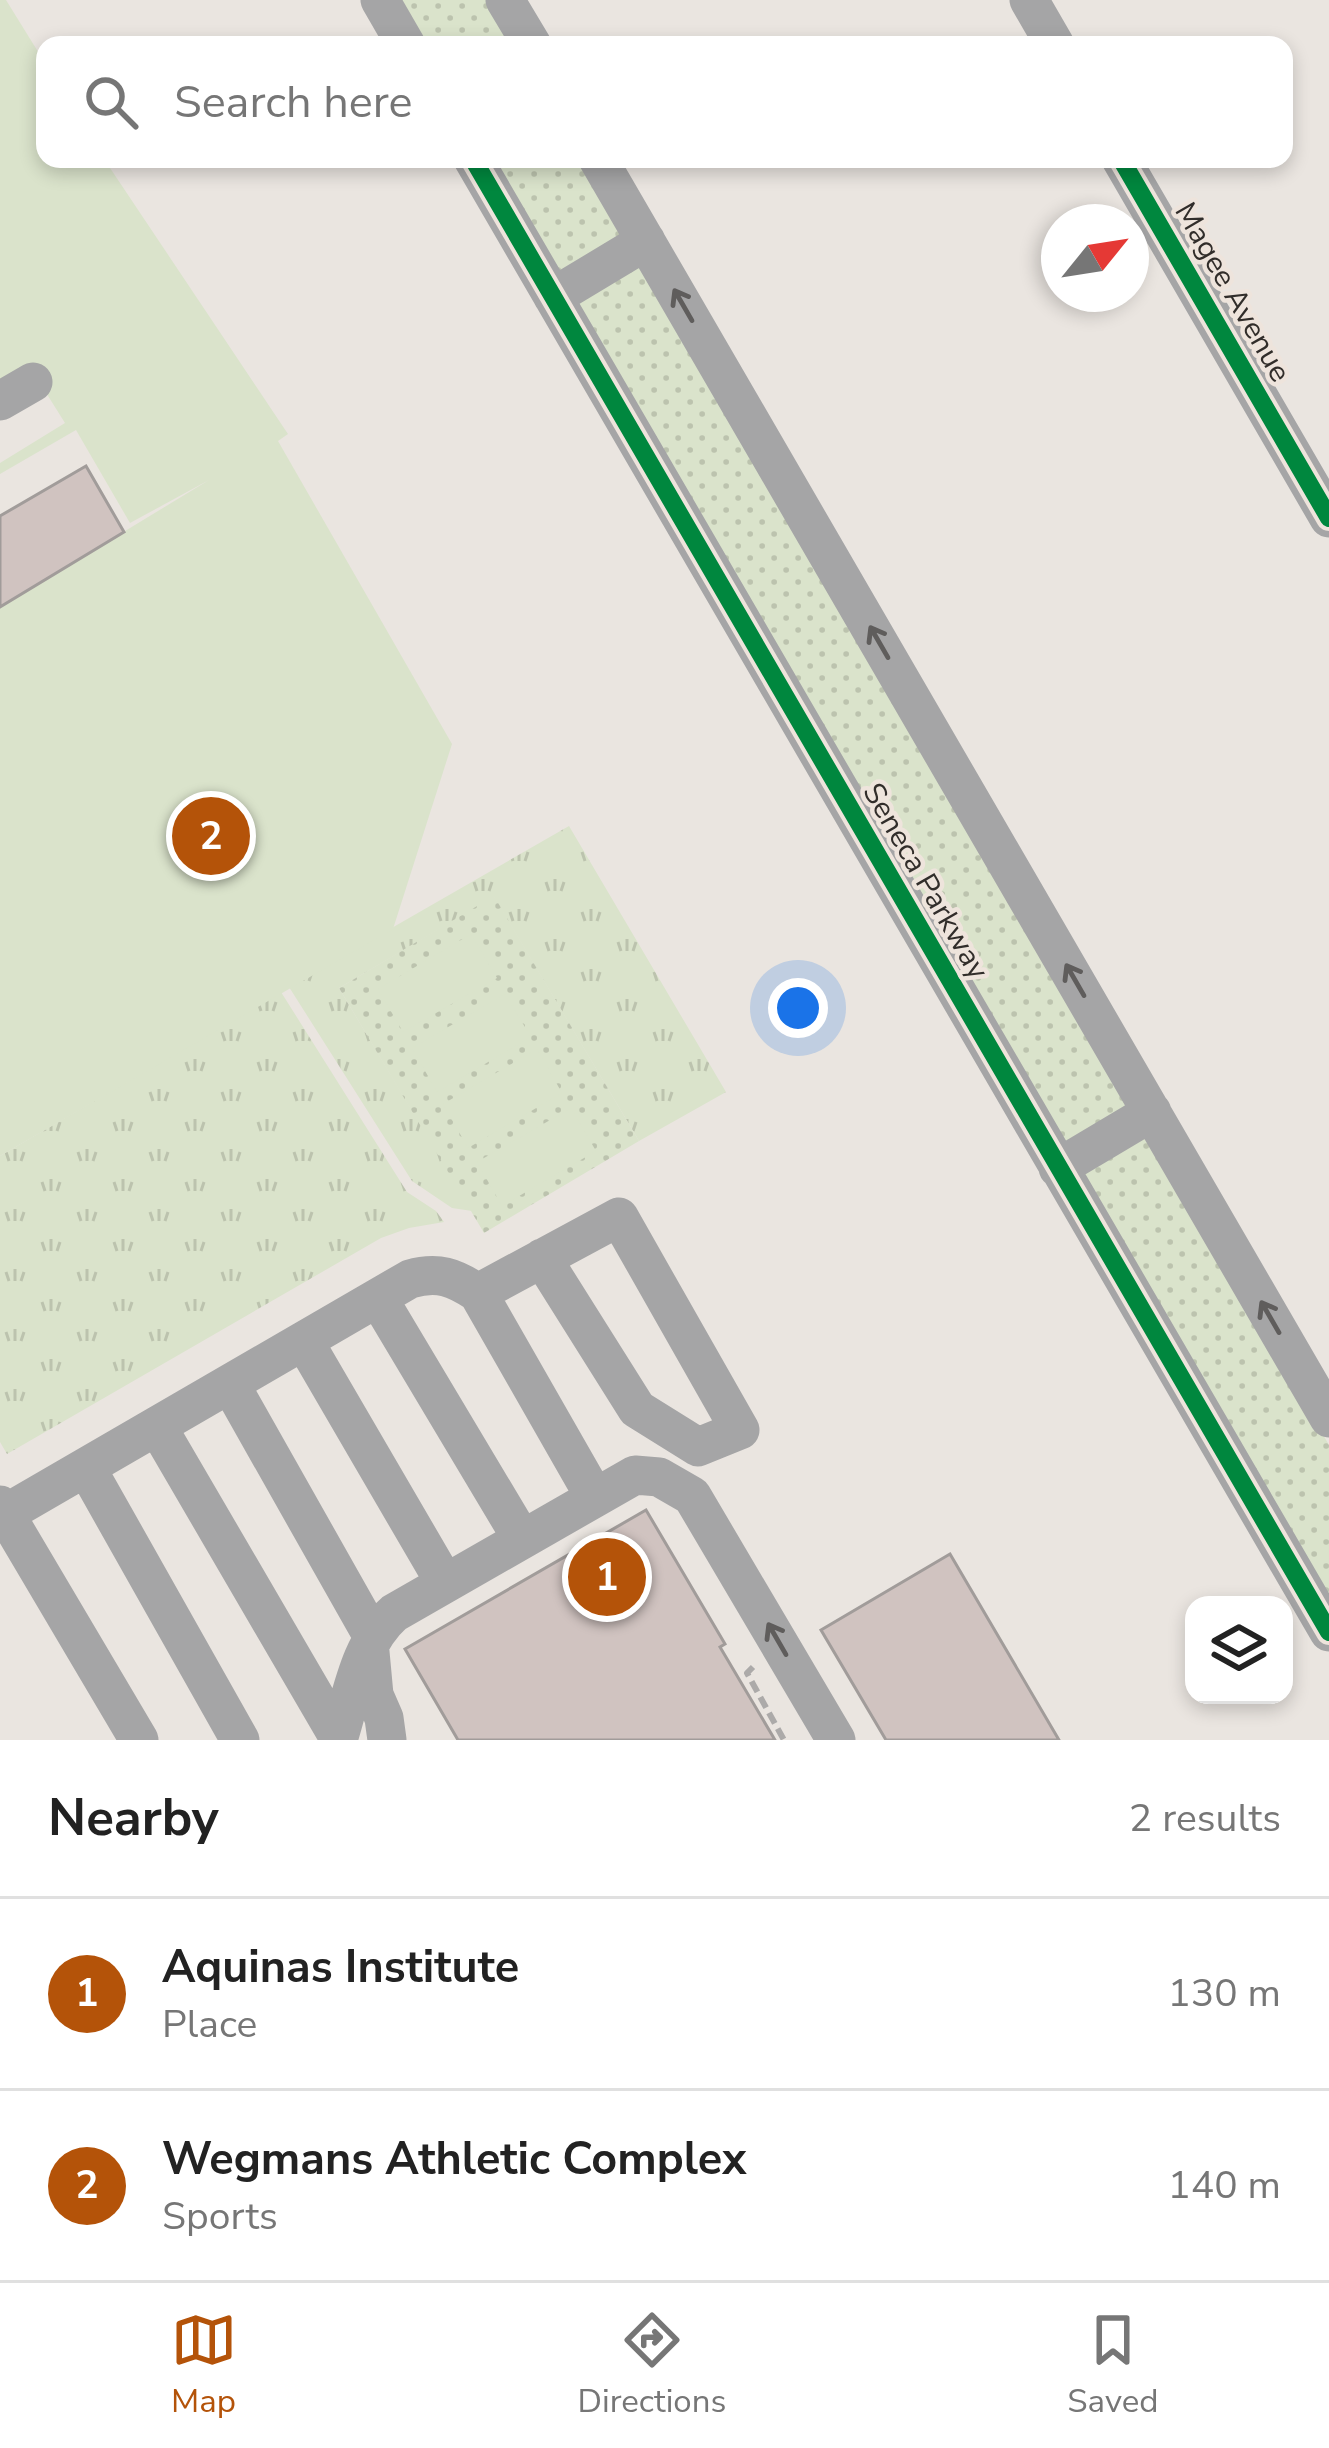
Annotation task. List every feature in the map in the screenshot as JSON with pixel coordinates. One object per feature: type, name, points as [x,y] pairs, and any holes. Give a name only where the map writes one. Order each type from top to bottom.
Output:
[{"type":"street","points":[[380,0],[401,36]]},
{"type":"street","points":[[505,0],[527,36]]},
{"type":"street","points":[[1029,0],[1050,36]]},
{"type":"street","name":"Seneca Parkway","points":[[478,168],[1329,1632]]},
{"type":"street","points":[[603,168],[1329,1418]]},
{"type":"street","name":"Magee Avenue","points":[[1126,168],[1329,518]]},
{"type":"street","points":[[554,297],[646,241]]},
{"type":"street","points":[[1058,1168],[1152,1112]]},
{"type":"street","points":[[478,1293],[542,1258],[619,1217],[740,1430],[698,1447],[637,1409],[542,1258]]},
{"type":"street","points":[[139,1740],[3,1509],[86,1467],[410,1280],[430,1274],[456,1278],[478,1293],[594,1496]]},
{"type":"street","points":[[378,1298],[522,1538]]},
{"type":"street","points":[[304,1341],[445,1583]]},
{"type":"street","points":[[230,1384],[371,1641],[374,1695],[387,1740]]},
{"type":"street","points":[[157,1426],[338,1739]]},
{"type":"street","points":[[86,1467],[240,1740]]},
{"type":"street","points":[[338,1739],[371,1641],[394,1613],[635,1475],[659,1477],[692,1496],[836,1740]]},
{"type":"path","points":[[756,1665],[746,1672],[784,1740]]},
{"type":"green space","points":[[0,0],[6,0],[36,48],[36,168],[110,168],[288,434],[278,441],[452,744],[393,929],[0,1156],[0,607],[209,480],[130,523],[76,430],[0,474],[0,463],[65,423],[28,364],[0,380]]},
{"type":"green space","points":[[399,0],[491,0],[512,36],[420,36]]},
{"type":"green space","points":[[497,168],[589,168],[1329,1445],[1329,1603]]},
{"type":"green space","points":[[569,826],[726,1092],[639,1141],[494,897],[339,988],[472,1211],[452,1208],[412,1181],[289,987]]},
{"type":"green space","points":[[494,896],[639,1141],[484,1233],[339,988]]},
{"type":"green space","points":[[471,934],[497,978],[403,1032],[378,989]]},
{"type":"green space","points":[[281,992],[407,1192],[444,1222],[381,1238],[7,1454],[0,1442],[0,1156]]},
{"type":"green space","points":[[505,994],[531,1037],[437,1092],[412,1048]]},
{"type":"green space","points":[[537,1049],[562,1093],[468,1148],[443,1104]]},
{"type":"green space","points":[[571,1108],[596,1151],[502,1206],[477,1162]]},
{"type":"building","points":[[86,466],[124,532],[0,607],[0,516]]},
{"type":"building","points":[[646,1510],[775,1740],[458,1740],[405,1649]]},
{"type":"building","points":[[950,1554],[1059,1740],[886,1740],[821,1630]]},
{"type":"cycle path","points":[[478,168],[1329,1632]]},
{"type":"cycle path","points":[[1126,168],[1329,518]]},
{"type":"place","name":"Wegmans Athletic Complex","points":[[211,836]]},
{"type":"place","name":"Aquinas Institute","points":[[607,1577]]}]
